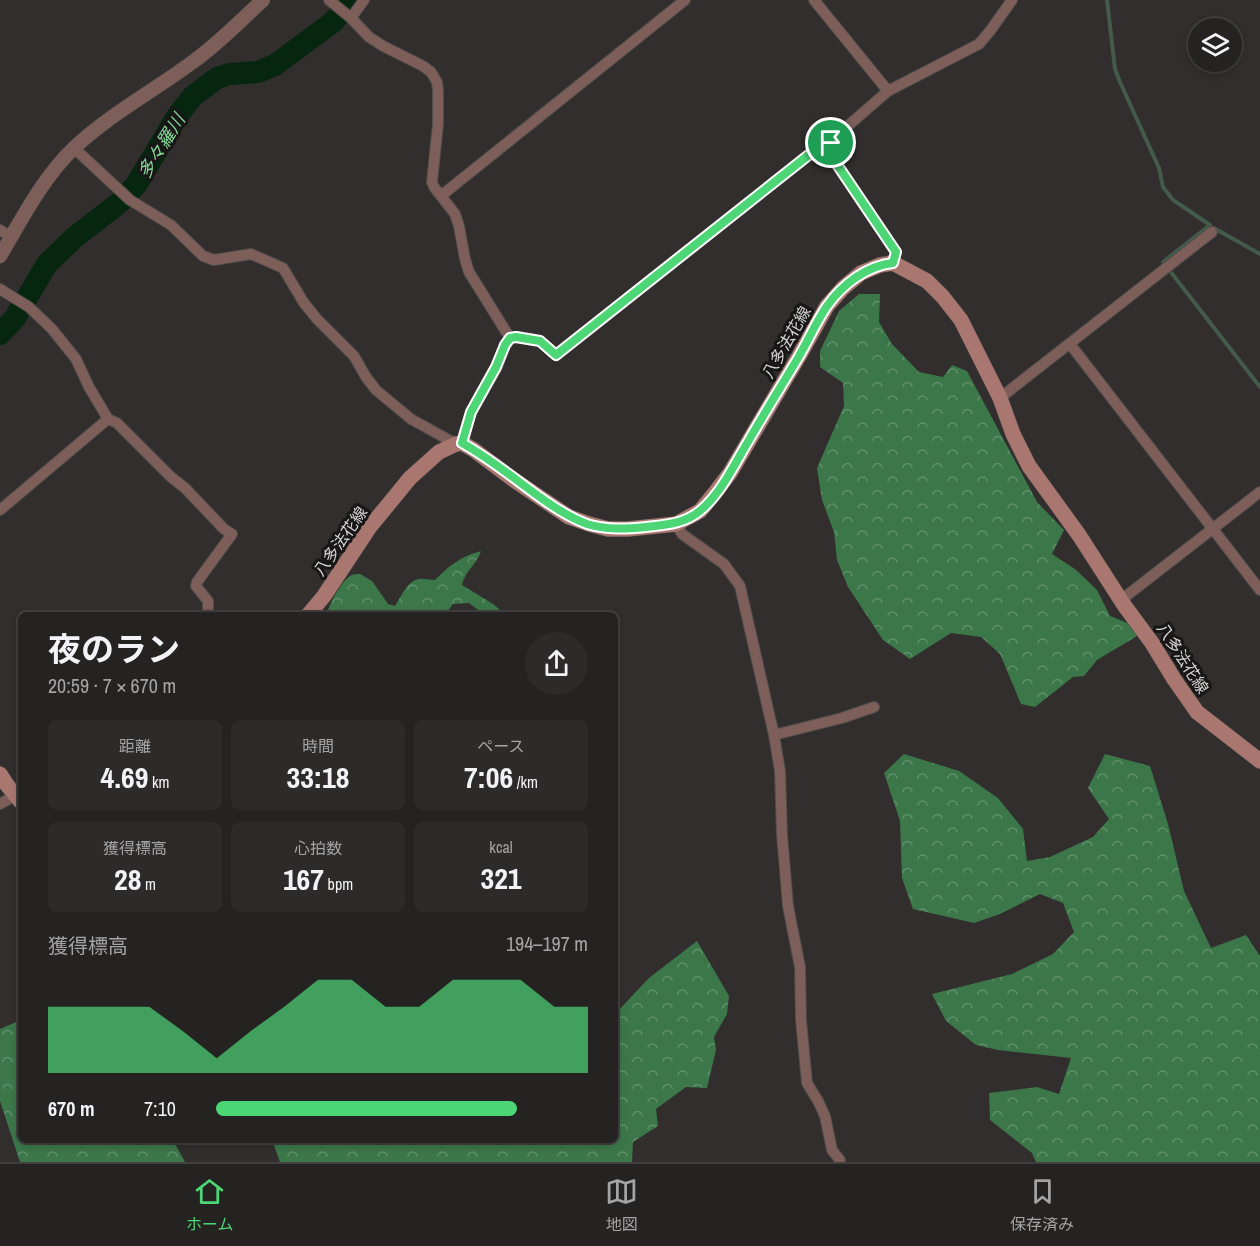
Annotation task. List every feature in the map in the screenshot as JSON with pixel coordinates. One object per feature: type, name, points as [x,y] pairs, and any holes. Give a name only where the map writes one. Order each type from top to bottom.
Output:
[{"type":"main road","name":"八多法花線","points":[[311,612],[324,596],[369,528],[410,478],[440,452],[459,444],[474,450],[569,517],[608,529],[676,524],[700,511],[730,473],[827,306],[861,273],[880,265],[893,263],[927,281],[961,320],[1000,398],[1013,434],[1029,466],[1079,535],[1197,712],[1260,761]]},
{"type":"main road","points":[[0,774],[18,799]]},
{"type":"street","points":[[0,256],[5,233],[74,148],[101,125],[195,61],[262,0]]},
{"type":"street","points":[[349,16],[364,0]]},
{"type":"street","points":[[442,195],[685,0]]},
{"type":"street","points":[[814,0],[888,91]]},
{"type":"street","points":[[74,148],[130,200],[171,225],[203,256],[214,260],[251,254],[283,268],[304,303],[354,357],[376,390],[411,419],[459,444],[471,412],[510,338],[540,341],[556,355],[820,146],[831,143],[888,91],[979,44],[1012,0]]},
{"type":"street","points":[[333,4],[349,16],[369,37],[423,66],[437,82],[438,124],[432,182],[455,214],[469,272],[510,338]]},
{"type":"street","points":[[831,143],[834,160],[896,252],[893,263]]},
{"type":"street","points":[[1000,398],[1212,232]]},
{"type":"street","points":[[0,289],[29,307],[52,329],[76,359],[108,419],[117,423],[224,529],[232,534],[197,582],[196,586],[208,601],[208,612]]},
{"type":"street","points":[[1070,344],[1260,590]]},
{"type":"street","points":[[0,510],[108,419]]},
{"type":"street","points":[[1121,600],[1260,492]]},
{"type":"street","points":[[676,524],[682,534],[724,564],[740,586],[780,771],[788,906],[800,967],[801,1020],[807,1083],[825,1116],[832,1150],[840,1160]]},
{"type":"street","points":[[774,735],[874,707]]},
{"type":"street","points":[[0,804],[18,799]]},
{"type":"green space","points":[[859,294],[880,294],[879,322],[892,344],[919,372],[943,377],[952,365],[967,371],[1037,502],[1064,530],[1052,554],[1075,569],[1097,590],[1110,616],[1130,624],[1137,636],[1097,660],[1084,676],[1073,677],[1035,707],[1021,704],[1000,654],[981,637],[951,633],[910,659],[883,640],[848,587],[837,560],[834,532],[822,500],[817,468],[844,406],[843,383],[820,367],[820,351],[839,311]]},
{"type":"green space","points":[[481,551],[462,585],[502,612],[481,612],[469,603],[453,604],[447,612],[328,612],[336,594],[351,575],[360,574],[372,581],[388,604],[395,606],[405,590],[415,580],[435,580],[467,556]]},
{"type":"green space","points":[[904,754],[959,771],[998,798],[1023,829],[1027,861],[1050,857],[1093,837],[1109,819],[1088,788],[1105,754],[1150,766],[1168,824],[1184,891],[1211,948],[1246,935],[1260,956],[1260,1162],[1036,1162],[1032,1153],[990,1120],[989,1093],[1037,1087],[1059,1094],[1071,1058],[998,1050],[976,1045],[946,1021],[932,994],[1012,974],[1053,954],[1074,932],[1063,903],[1040,894],[1000,914],[974,923],[913,909],[902,878],[900,821],[884,773]]},
{"type":"green space","points":[[697,941],[729,996],[727,1014],[714,1037],[716,1050],[707,1088],[686,1087],[656,1109],[658,1126],[633,1142],[632,1162],[280,1162],[273,1143],[618,1143],[618,1011],[649,978]]},
{"type":"green space","points":[[18,1021],[18,1143],[175,1143],[185,1162],[20,1162],[0,1101],[0,1029]]},
{"type":"waterway","name":"多々羅川","points":[[0,334],[15,318],[47,264],[75,237],[119,203],[136,185],[178,115],[193,96],[217,78],[230,74],[258,72],[275,65],[333,22],[351,0]]},
{"type":"waterway","points":[[1107,0],[1115,69],[1159,168],[1163,187],[1173,200],[1210,225],[1163,262],[1260,387]]},
{"type":"waterway","points":[[1214,228],[1260,254]]},
{"type":"route","points":[[831,143],[834,160],[896,252],[893,263],[880,265],[861,273],[827,306],[730,473],[700,511],[676,524],[608,529],[589,524],[569,517],[462,443],[471,412],[510,338],[540,341],[556,355],[820,146],[831,143]]}]
